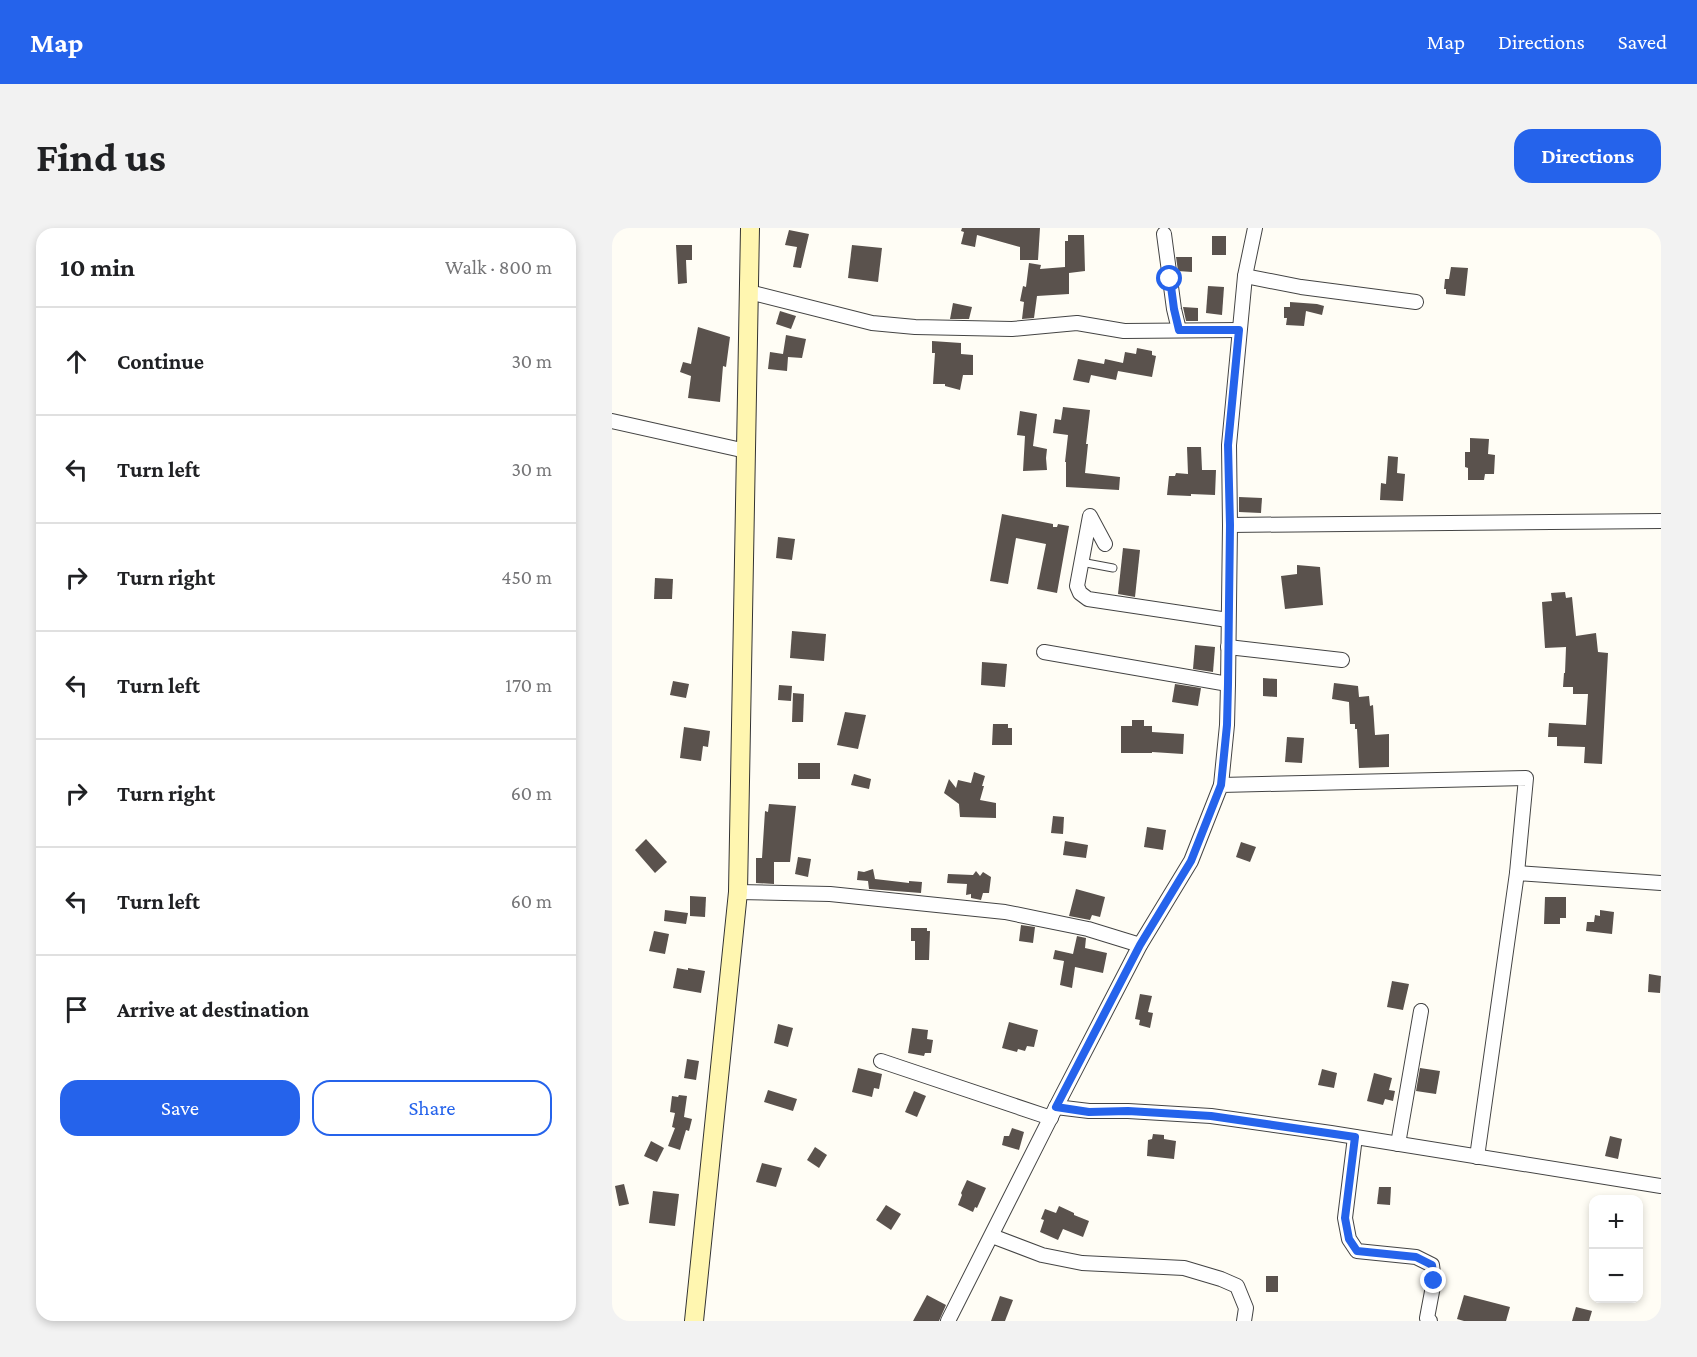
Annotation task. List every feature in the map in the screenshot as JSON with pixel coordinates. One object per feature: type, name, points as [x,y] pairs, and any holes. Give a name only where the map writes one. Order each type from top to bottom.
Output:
[{"type":"street","points":[[694,1321],[738,892],[750,228]]},
{"type":"street","points":[[948,1321],[1140,945],[1191,861],[1221,785],[1227,725],[1228,684],[1230,525],[1228,445],[1245,276],[1255,228]]},
{"type":"street","points":[[1164,234],[1179,330]]},
{"type":"street","points":[[1245,276],[1301,287],[1416,302]]},
{"type":"street","points":[[749,292],[872,323],[894,325],[1012,329],[1077,323],[1124,331],[1239,330]]},
{"type":"street","points":[[612,421],[746,451]]},
{"type":"street","points":[[1105,544],[1090,516],[1077,586],[1080,593],[1088,599],[1228,620]]},
{"type":"street","points":[[1230,525],[1661,521]]},
{"type":"street","points":[[1228,647],[1342,660]]},
{"type":"street","points":[[1044,652],[1228,684]]},
{"type":"street","points":[[1221,785],[1526,778],[1517,873],[1477,1157]]},
{"type":"street","points":[[1517,873],[1661,883]]},
{"type":"street","points":[[738,892],[830,894],[1005,912],[1088,929],[1140,945]]},
{"type":"street","points":[[1398,1144],[1421,1011]]},
{"type":"street","points":[[880,1061],[1053,1113],[1128,1111],[1211,1116],[1661,1186]]},
{"type":"street","points":[[1355,1137],[1345,1218],[1349,1239],[1357,1251],[1416,1257],[1432,1265],[1434,1281],[1427,1318],[1430,1321]]},
{"type":"street","points":[[992,1236],[1042,1255],[1082,1263],[1184,1268],[1221,1279],[1237,1286],[1246,1308],[1244,1321]]},
{"type":"lane","points":[[1081,562],[1113,568]]},
{"type":"building","points":[[962,228],[1040,228],[1038,260],[1020,260],[1020,247],[977,235],[975,247],[961,244],[964,232],[961,231]]},
{"type":"building","points":[[789,230],[809,234],[801,268],[793,267],[797,247],[785,245]]},
{"type":"building","points":[[1068,235],[1084,235],[1085,271],[1069,273],[1069,294],[1037,296],[1034,318],[1022,319],[1024,302],[1020,301],[1023,286],[1026,287],[1029,263],[1041,265],[1040,269],[1065,267],[1065,241],[1068,241]]},
{"type":"building","points":[[1212,236],[1226,236],[1226,255],[1212,255]]},
{"type":"building","points":[[676,245],[692,245],[692,260],[686,260],[687,283],[678,284]]},
{"type":"building","points":[[852,245],[882,248],[878,282],[848,278]]},
{"type":"building","points":[[1176,257],[1192,257],[1192,272],[1178,271]]},
{"type":"building","points":[[1451,267],[1468,268],[1465,296],[1446,294],[1445,279],[1449,279]]},
{"type":"building","points":[[1208,286],[1224,287],[1222,315],[1206,313]]},
{"type":"building","points":[[1290,302],[1324,306],[1322,315],[1306,311],[1304,326],[1286,325],[1284,307],[1290,307]]},
{"type":"building","points":[[953,303],[972,307],[969,319],[950,319]]},
{"type":"building","points":[[1183,307],[1198,308],[1198,321],[1186,321]]},
{"type":"building","points":[[780,311],[796,316],[791,329],[776,324]]},
{"type":"building","points":[[698,327],[730,337],[726,367],[723,366],[720,402],[688,398],[691,376],[680,372],[683,362],[691,364]]},
{"type":"building","points":[[786,335],[806,339],[802,358],[788,357],[787,371],[768,369],[770,352],[783,354]]},
{"type":"building","points":[[932,341],[961,343],[961,354],[973,355],[973,375],[963,375],[960,390],[945,386],[945,384],[933,384],[935,353],[932,353]]},
{"type":"building","points":[[1137,348],[1152,351],[1152,355],[1156,356],[1152,377],[1118,371],[1116,380],[1091,375],[1089,383],[1073,380],[1078,359],[1104,364],[1105,359],[1123,363],[1125,352],[1136,354]]},
{"type":"building","points":[[1063,407],[1090,410],[1085,473],[1120,477],[1119,490],[1066,487],[1065,462],[1068,435],[1053,433],[1055,419],[1061,420]]},
{"type":"building","points":[[1020,411],[1037,414],[1033,446],[1047,449],[1047,470],[1023,471],[1025,436],[1017,435]]},
{"type":"building","points":[[1470,438],[1489,439],[1488,454],[1495,455],[1494,474],[1485,474],[1484,480],[1468,480],[1465,452],[1470,452]]},
{"type":"building","points":[[1187,447],[1201,447],[1202,470],[1216,470],[1215,495],[1167,495],[1169,476],[1175,476],[1176,473],[1188,474]]},
{"type":"building","points":[[1388,456],[1398,457],[1397,473],[1405,474],[1403,501],[1380,500],[1381,483],[1386,484]]},
{"type":"building","points":[[1239,497],[1262,498],[1261,513],[1239,512]]},
{"type":"building","points":[[1002,514],[1053,524],[1053,527],[1057,527],[1058,524],[1069,526],[1057,593],[1037,589],[1046,544],[1016,538],[1008,584],[990,581]]},
{"type":"building","points":[[778,537],[795,539],[792,560],[776,558]]},
{"type":"building","points":[[1123,548],[1140,550],[1135,597],[1118,594]]},
{"type":"building","points":[[1297,565],[1320,567],[1323,605],[1285,609],[1281,576],[1297,574]]},
{"type":"building","points":[[655,578],[673,579],[672,599],[654,599]]},
{"type":"building","points":[[1565,592],[1566,598],[1572,597],[1576,636],[1596,633],[1598,652],[1608,653],[1602,764],[1584,763],[1585,747],[1557,746],[1557,737],[1548,737],[1549,723],[1586,725],[1588,694],[1573,694],[1573,687],[1563,687],[1566,647],[1545,648],[1542,602],[1552,601],[1551,593]]},
{"type":"building","points":[[792,631],[826,634],[824,661],[790,658]]},
{"type":"building","points":[[1195,645],[1215,647],[1213,672],[1193,669]]},
{"type":"building","points":[[982,662],[1007,664],[1005,687],[981,685]]},
{"type":"building","points":[[1263,678],[1277,679],[1277,697],[1263,696]]},
{"type":"building","points":[[673,681],[689,684],[686,698],[670,695]]},
{"type":"building","points":[[1334,683],[1358,686],[1359,697],[1369,696],[1370,706],[1373,705],[1375,735],[1389,734],[1389,767],[1359,768],[1357,729],[1355,729],[1355,724],[1350,724],[1349,702],[1332,699]]},
{"type":"building","points":[[1175,684],[1201,688],[1198,706],[1172,702]]},
{"type":"building","points":[[779,685],[792,686],[791,701],[778,700]]},
{"type":"building","points":[[793,693],[804,694],[803,722],[792,722]]},
{"type":"building","points":[[845,712],[866,715],[858,749],[837,745]]},
{"type":"building","points":[[1132,720],[1144,720],[1144,726],[1152,726],[1152,732],[1184,734],[1183,754],[1121,753],[1121,726],[1132,726]]},
{"type":"building","points":[[993,724],[1008,724],[1008,728],[1012,728],[1012,745],[992,745]]},
{"type":"building","points":[[684,727],[710,731],[708,747],[703,746],[701,761],[680,758]]},
{"type":"building","points":[[1287,737],[1304,738],[1302,763],[1285,762]]},
{"type":"building","points":[[798,763],[820,763],[820,779],[798,779]]},
{"type":"building","points":[[974,772],[985,776],[980,800],[996,803],[996,818],[960,817],[959,804],[944,793],[949,779],[956,788],[958,780],[971,783]]},
{"type":"building","points":[[854,774],[871,779],[869,789],[851,785]]},
{"type":"building","points":[[769,804],[796,806],[790,862],[774,862],[774,884],[756,883],[756,858],[762,858],[765,811],[768,812]]},
{"type":"building","points":[[1053,816],[1064,817],[1063,834],[1051,833]]},
{"type":"building","points":[[1147,827],[1166,830],[1163,850],[1144,847]]},
{"type":"building","points":[[646,839],[667,862],[655,873],[635,850]]},
{"type":"building","points":[[1065,841],[1088,845],[1086,858],[1063,855]]},
{"type":"building","points":[[1241,842],[1256,847],[1250,862],[1236,857]]},
{"type":"building","points":[[798,857],[811,859],[808,877],[795,874]]},
{"type":"building","points":[[873,869],[875,879],[909,883],[909,881],[922,882],[921,893],[869,889],[868,881],[857,880],[858,871]]},
{"type":"building","points":[[976,871],[980,876],[983,872],[991,877],[989,893],[983,893],[981,900],[971,898],[971,894],[966,895],[967,884],[947,883],[948,874],[973,875]]},
{"type":"building","points":[[1076,889],[1105,897],[1100,917],[1092,915],[1090,920],[1069,916]]},
{"type":"building","points":[[690,896],[706,897],[705,917],[690,916]]},
{"type":"building","points":[[1545,897],[1566,897],[1566,918],[1560,918],[1560,924],[1544,924]]},
{"type":"building","points":[[665,910],[688,913],[686,924],[664,921]]},
{"type":"building","points":[[1600,910],[1614,912],[1612,934],[1586,931],[1587,922],[1594,922],[1595,915],[1600,916]]},
{"type":"building","points":[[1021,925],[1035,927],[1033,943],[1019,941]]},
{"type":"building","points":[[911,928],[927,928],[927,931],[930,931],[929,960],[915,960],[915,941],[911,941]]},
{"type":"building","points":[[654,931],[669,934],[665,954],[649,951]]},
{"type":"building","points":[[1077,936],[1086,938],[1085,948],[1107,953],[1103,973],[1075,967],[1072,988],[1060,985],[1064,961],[1053,959],[1055,950],[1073,954]]},
{"type":"building","points":[[677,968],[705,971],[701,993],[673,988]]},
{"type":"building","points":[[1649,974],[1661,976],[1660,993],[1648,992]]},
{"type":"building","points":[[1392,981],[1409,984],[1403,1010],[1387,1007]]},
{"type":"building","points":[[1140,994],[1152,996],[1148,1012],[1153,1013],[1150,1028],[1139,1025],[1140,1020],[1135,1019]]},
{"type":"building","points":[[1009,1022],[1038,1030],[1034,1047],[1027,1046],[1025,1051],[1018,1049],[1017,1052],[1002,1048]]},
{"type":"building","points":[[778,1024],[793,1028],[788,1047],[774,1043]]},
{"type":"building","points":[[912,1028],[928,1030],[927,1039],[933,1040],[931,1053],[925,1053],[924,1056],[908,1053]]},
{"type":"building","points":[[687,1059],[699,1061],[696,1080],[684,1078]]},
{"type":"building","points":[[858,1068],[882,1074],[879,1089],[874,1088],[872,1097],[852,1092]]},
{"type":"building","points":[[1420,1068],[1440,1071],[1436,1094],[1416,1091]]},
{"type":"building","points":[[1322,1069],[1337,1073],[1334,1088],[1318,1085]]},
{"type":"building","points":[[1374,1073],[1392,1078],[1389,1090],[1395,1091],[1393,1101],[1385,1099],[1383,1105],[1367,1101]]},
{"type":"building","points":[[768,1090],[797,1099],[793,1111],[764,1102]]},
{"type":"building","points":[[914,1091],[926,1096],[917,1117],[905,1112]]},
{"type":"building","points":[[679,1095],[687,1096],[684,1117],[692,1119],[680,1150],[668,1146],[675,1128],[672,1127],[675,1113],[670,1112],[672,1096],[678,1097]]},
{"type":"building","points":[[1012,1128],[1024,1132],[1019,1150],[1002,1145],[1004,1136],[1009,1136]]},
{"type":"building","points":[[1153,1134],[1164,1135],[1164,1139],[1176,1141],[1174,1159],[1147,1156],[1148,1140],[1152,1139]]},
{"type":"building","points":[[1610,1136],[1622,1139],[1618,1159],[1605,1156]]},
{"type":"building","points":[[651,1141],[664,1148],[657,1162],[644,1156]]},
{"type":"building","points":[[815,1147],[827,1155],[819,1168],[807,1160]]},
{"type":"building","points":[[762,1163],[782,1168],[776,1187],[756,1182]]},
{"type":"building","points":[[967,1180],[986,1188],[973,1212],[958,1205]]},
{"type":"building","points":[[624,1184],[629,1204],[619,1206],[615,1186]]},
{"type":"building","points":[[1379,1187],[1391,1187],[1390,1205],[1377,1204]]},
{"type":"building","points":[[653,1191],[679,1194],[675,1226],[649,1223]]},
{"type":"building","points":[[886,1205],[901,1214],[891,1230],[876,1220]]},
{"type":"building","points":[[1059,1206],[1089,1221],[1083,1237],[1063,1229],[1058,1240],[1040,1232],[1045,1209],[1056,1213]]},
{"type":"building","points":[[1266,1276],[1278,1276],[1278,1292],[1266,1292]]},
{"type":"building","points":[[927,1295],[946,1305],[939,1321],[913,1321]]},
{"type":"building","points":[[1464,1295],[1510,1307],[1506,1321],[1457,1319]]},
{"type":"building","points":[[1000,1296],[1013,1300],[1005,1321],[991,1321]]},
{"type":"building","points":[[1576,1307],[1592,1311],[1589,1321],[1572,1321]]},
{"type":"route","points":[[1170,279],[1179,330],[1239,330],[1228,445],[1230,525],[1228,684],[1227,725],[1221,785],[1191,861],[1140,945],[1056,1107],[1089,1112],[1128,1111],[1211,1116],[1355,1137],[1345,1218],[1349,1239],[1357,1251],[1416,1257],[1432,1265],[1434,1281]]}]
